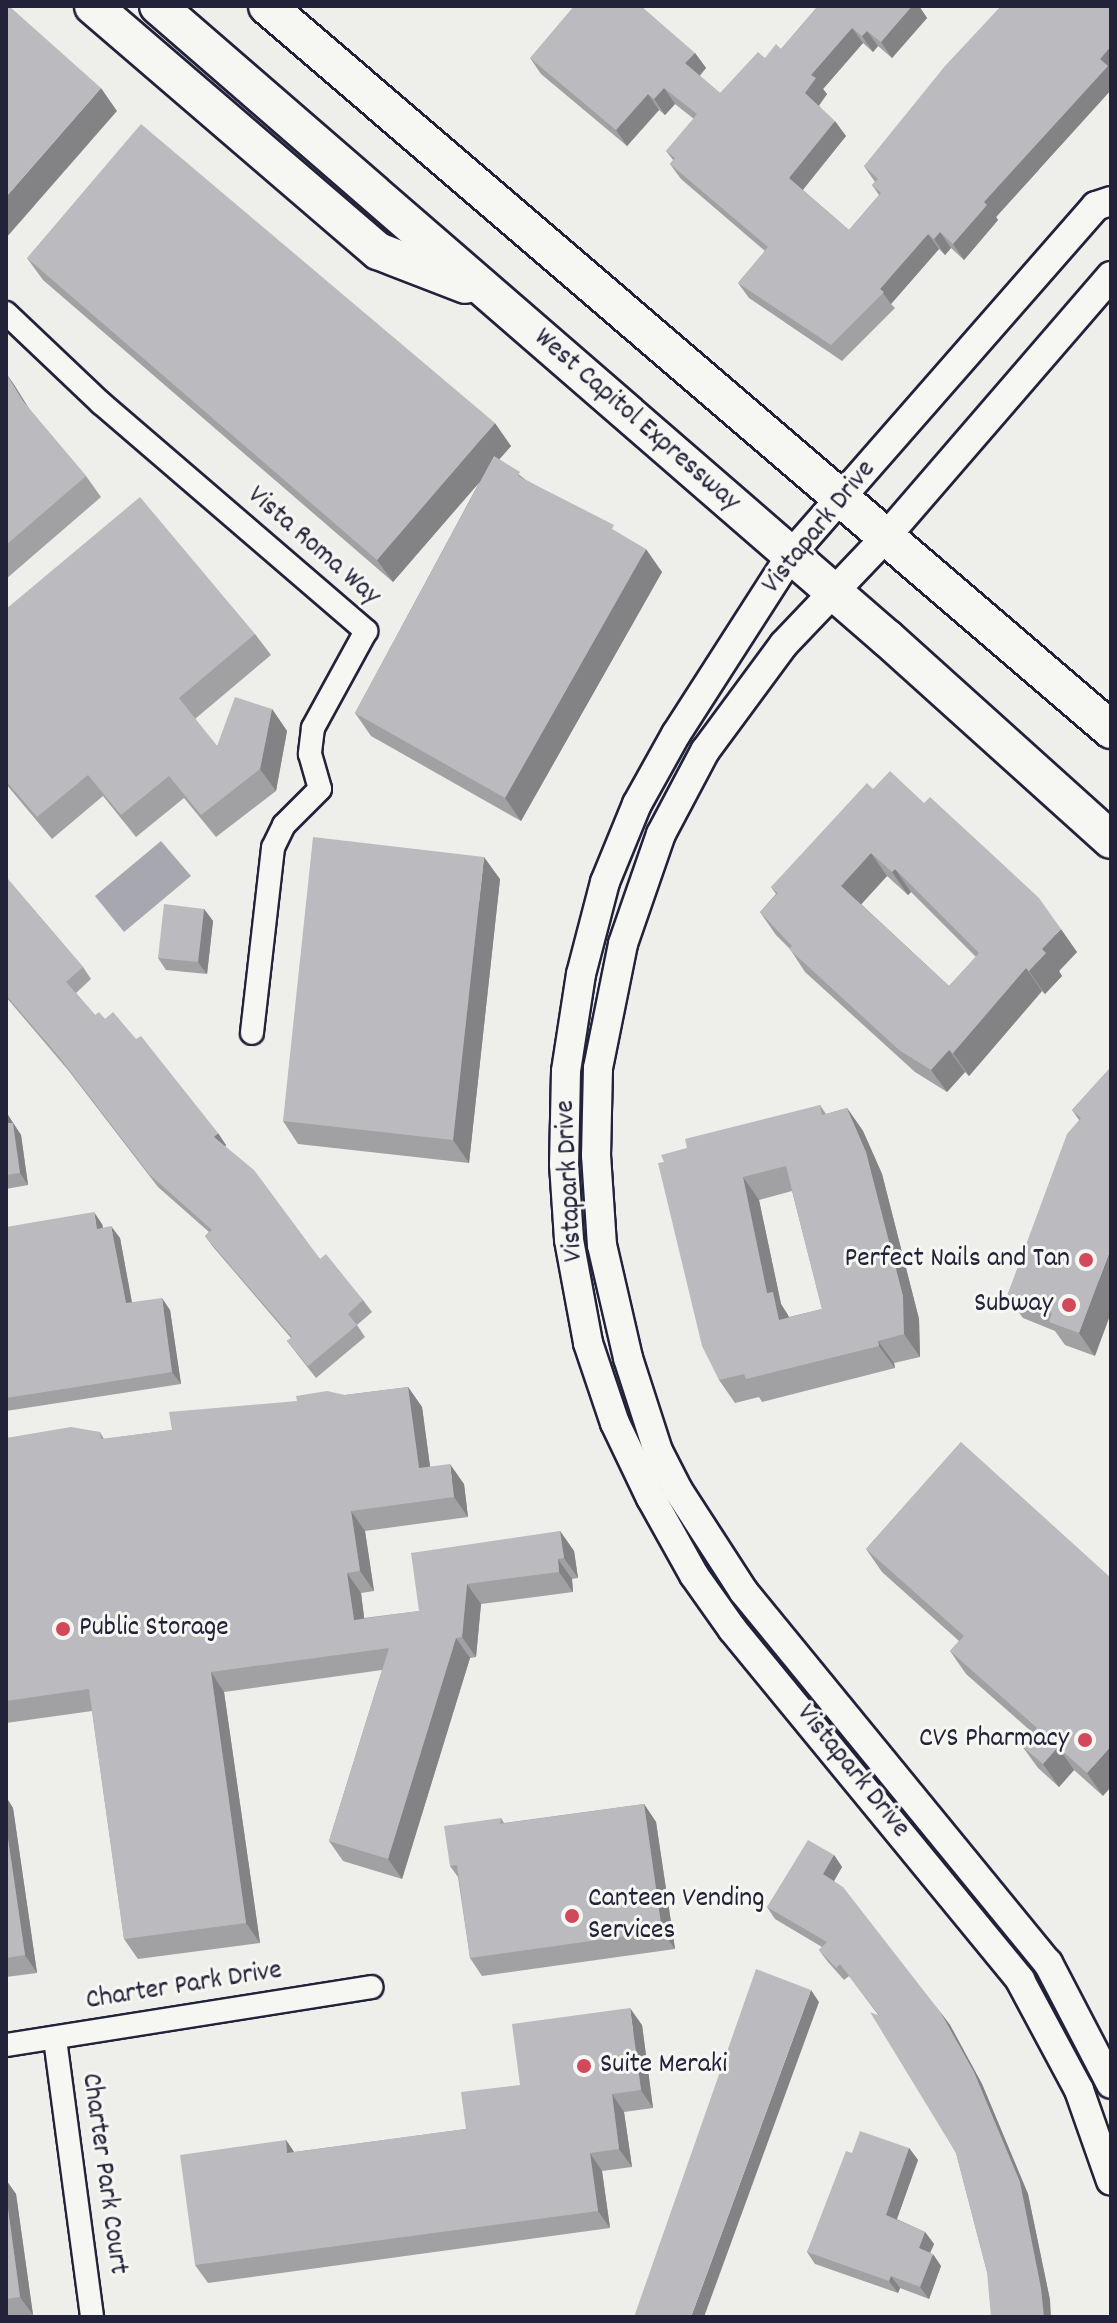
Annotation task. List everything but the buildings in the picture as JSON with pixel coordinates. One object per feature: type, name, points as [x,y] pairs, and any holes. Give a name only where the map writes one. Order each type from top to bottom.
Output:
[{"type":"highway","points":[[93,6],[378,251],[491,294]]},
{"type":"highway","name":"West Capitol Expressway","points":[[158,6],[791,555],[1111,840]]},
{"type":"highway","points":[[267,6],[1111,730]]},
{"type":"street","name":"Vistapark Drive","points":[[1111,201],[1096,206],[791,555],[637,804],[605,882],[585,958],[566,1071],[564,1164],[569,1240],[588,1343],[615,1423],[694,1575],[1020,1980],[1079,2090],[1111,2181]]},
{"type":"street","name":"Vistapark Drive","points":[[1111,276],[886,537],[784,644],[705,751],[641,883],[611,989],[598,1068],[602,1245],[628,1358],[658,1451],[678,1490],[744,1592],[1048,1963],[1111,2084]]},
{"type":"street","name":"Vista Roma Way","points":[[6,313],[101,403],[366,631],[313,728],[310,754],[320,789],[284,825],[273,848],[252,1033]]},
{"type":"street","name":"Charter Park Drive","points":[[6,2045],[371,1987]]},
{"type":"street","name":"Charter Park Court","points":[[55,2039],[92,2317]]},
{"type":"shaded area","points":[[161,841],[191,876],[124,932],[95,896]]},
{"type":"place","name":"Perfect Nails and Tan","points":[[1086,1260]]},
{"type":"place","name":"Subway","points":[[1069,1305]]},
{"type":"place","name":"Public Storage","points":[[63,1629]]},
{"type":"place","name":"CVS Pharmacy","points":[[1085,1740]]},
{"type":"place","name":"Canteen Vending Services","points":[[572,1916]]},
{"type":"place","name":"Suite Meraki","points":[[584,2066]]}]
